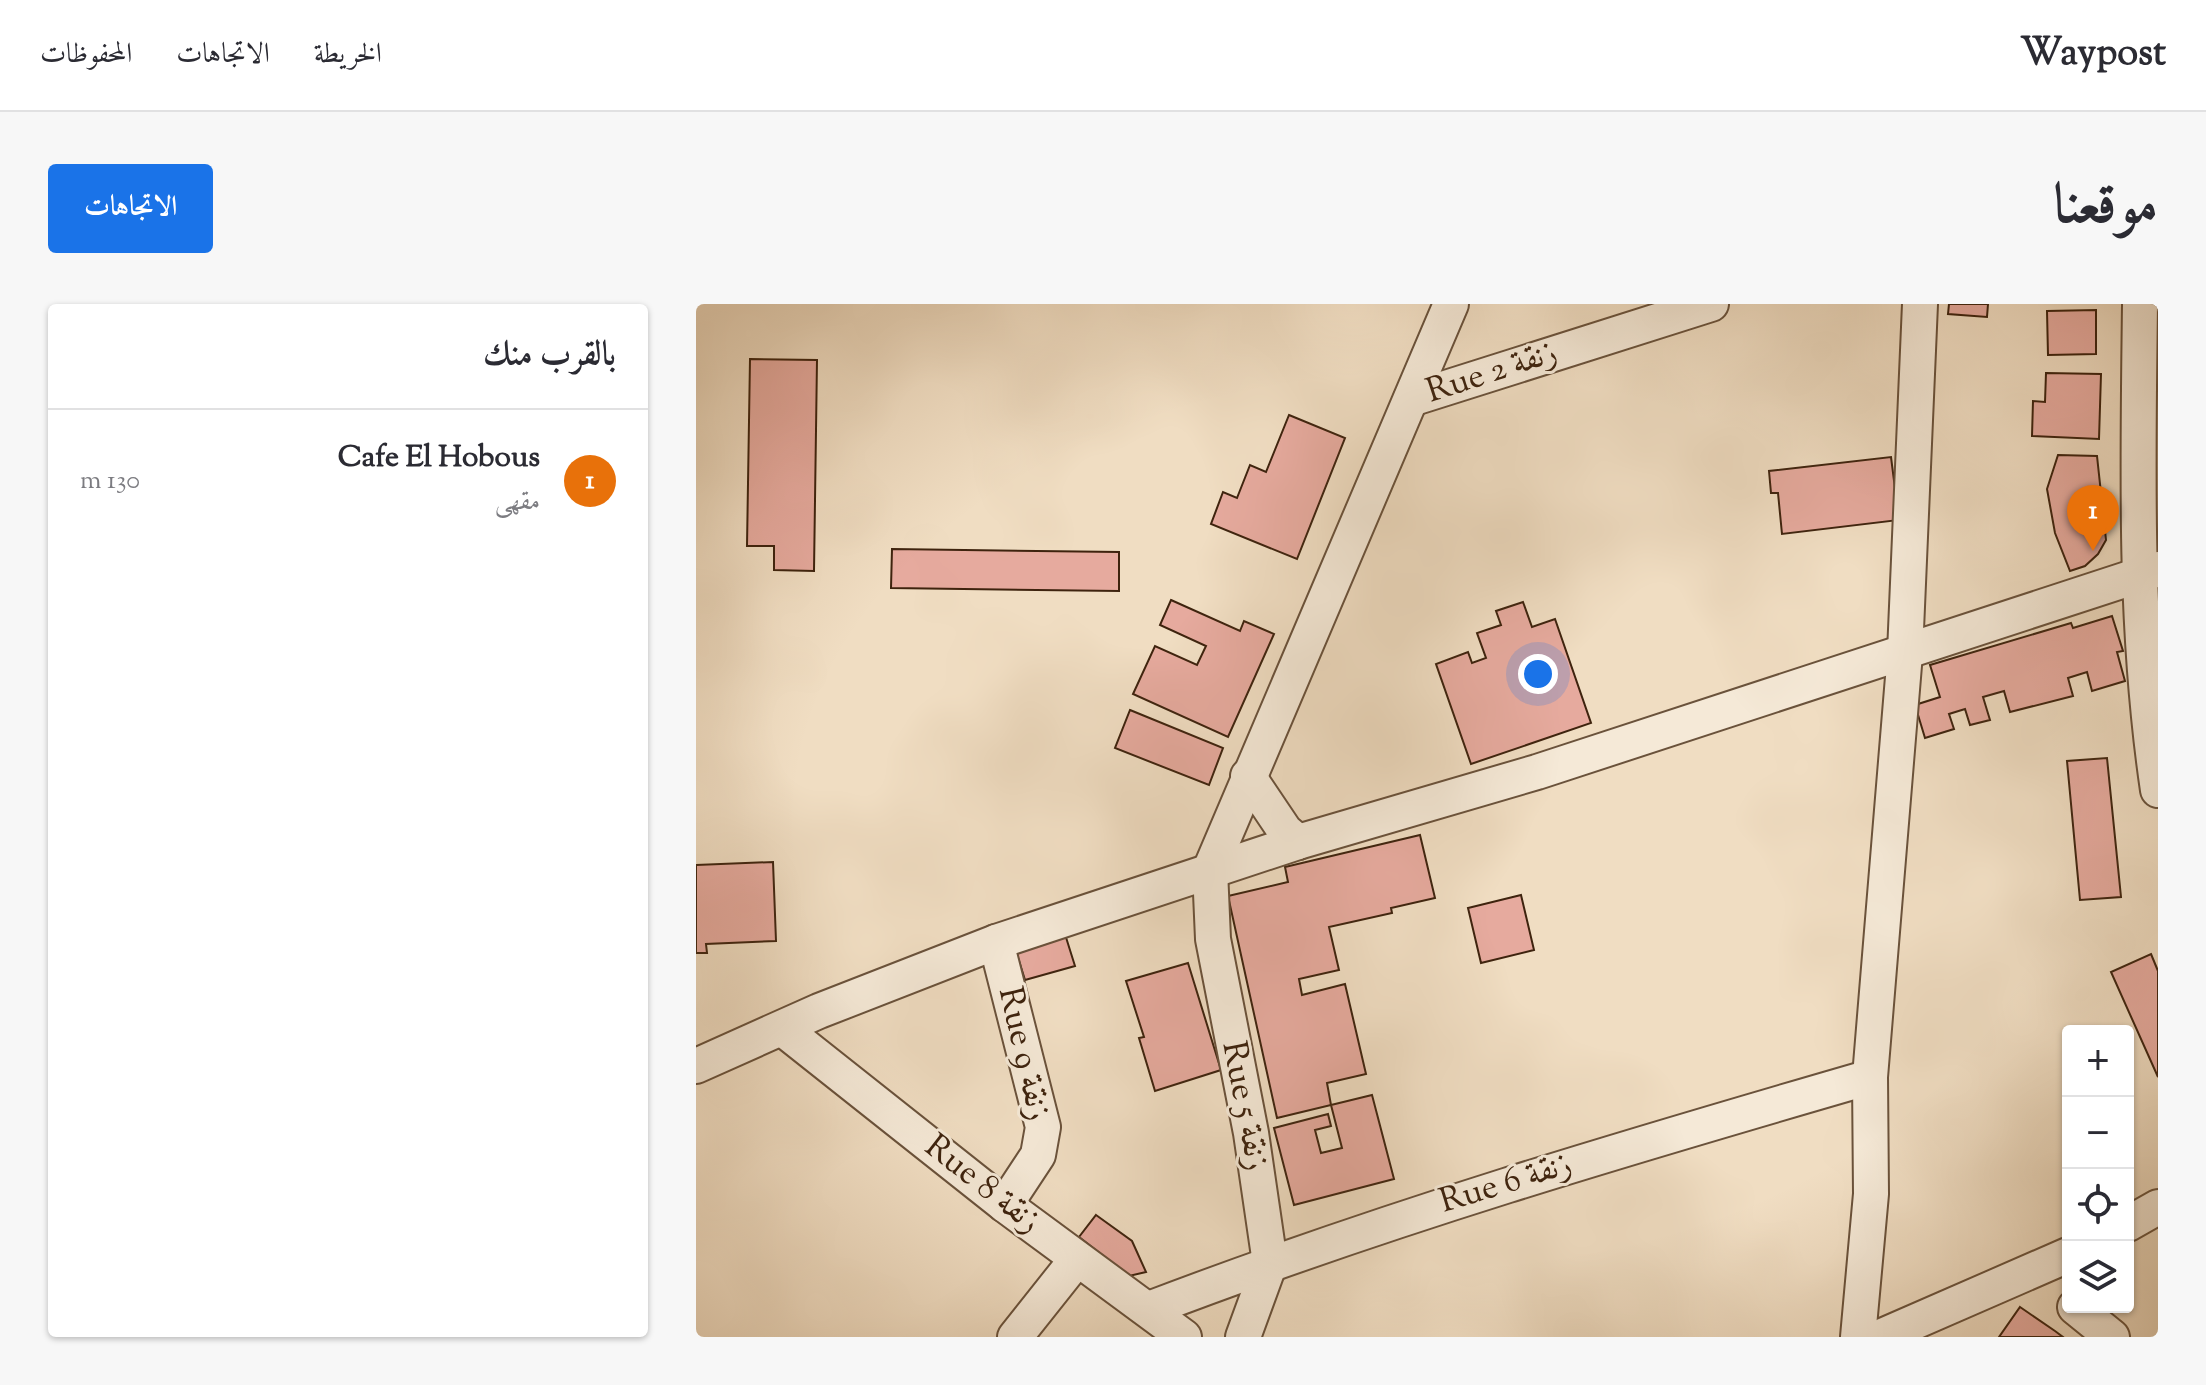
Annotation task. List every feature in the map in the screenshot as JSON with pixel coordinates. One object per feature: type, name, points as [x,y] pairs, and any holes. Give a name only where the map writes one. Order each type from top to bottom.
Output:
[{"type":"street","points":[[1210,870],[1451,304]]},
{"type":"street","name":"Rue 2 زنقة","points":[[1411,399],[1711,304]]},
{"type":"street","points":[[1858,1337],[1871,1194],[1870,1077],[1905,653],[1920,304]]},
{"type":"street","points":[[2140,304],[2149,728],[2158,790]]},
{"type":"street","points":[[696,1066],[996,942],[1210,870],[1537,772],[2148,573]]},
{"type":"street","points":[[1248,776],[1285,831],[1298,842]]},
{"type":"street","name":"Rue 5 زنقة","points":[[1210,870],[1213,939],[1251,1133],[1270,1263],[1243,1337]]},
{"type":"street","name":"Rue 9 زنقة","points":[[996,942],[1043,1127],[1038,1155],[1005,1205]]},
{"type":"street","name":"Rue 8 زنقة","points":[[783,1029],[1005,1205],[1184,1337]]},
{"type":"street","name":"Rue 6 زنقة","points":[[1149,1309],[1270,1263],[1525,1177],[1870,1077]]},
{"type":"street","points":[[2134,1221],[2158,1207]]},
{"type":"street","points":[[1880,1337],[2062,1258]]},
{"type":"street","points":[[1015,1337],[1077,1259]]},
{"type":"street","points":[[2032,1273],[2062,1297]]},
{"type":"street","points":[[2082,1313],[2112,1337]]},
{"type":"building","points":[[1949,304],[1988,304],[1987,317],[1948,314]]},
{"type":"building","points":[[2096,310],[2096,354],[2048,355],[2047,311]]},
{"type":"building","points":[[750,359],[817,360],[814,571],[774,570],[774,546],[747,546]]},
{"type":"building","points":[[2046,373],[2101,374],[2099,439],[2032,436],[2033,401],[2045,402]]},
{"type":"building","points":[[1289,415],[1345,438],[1297,559],[1211,524],[1223,492],[1237,498],[1250,465],[1266,472]]},
{"type":"building","points":[[2058,455],[2097,456],[2106,540],[2098,554],[2085,566],[2070,571],[2055,533],[2047,489]]},
{"type":"building","points":[[1891,457],[1899,520],[1782,534],[1778,493],[1771,493],[1769,471]]},
{"type":"building","points":[[892,549],[1119,552],[1119,591],[891,588]]},
{"type":"building","points":[[1171,600],[1240,631],[1244,621],[1274,634],[1228,737],[1133,694],[1155,646],[1197,665],[1206,646],[1160,625]]},
{"type":"building","points":[[1523,602],[1532,627],[1555,619],[1591,723],[1471,764],[1436,664],[1468,652],[1472,663],[1486,658],[1477,633],[1501,625],[1496,611]]},
{"type":"building","points":[[2112,616],[2123,651],[2117,652],[2125,681],[2092,691],[2087,672],[2068,678],[2073,696],[2010,712],[2004,691],[1983,697],[1990,720],[1970,725],[1965,709],[1949,714],[1954,729],[1925,738],[1915,705],[1940,697],[1930,665],[2071,623],[2073,628]]},
{"type":"building","points":[[1130,710],[1223,748],[1209,785],[1115,748]]},
{"type":"building","points":[[2107,758],[2121,897],[2080,900],[2067,761]]},
{"type":"building","points":[[1420,835],[1435,898],[1391,908],[1392,913],[1329,927],[1339,970],[1299,979],[1302,995],[1345,984],[1366,1074],[1327,1083],[1331,1105],[1277,1118],[1228,896],[1288,882],[1285,867]]},
{"type":"building","points":[[773,862],[776,941],[706,944],[707,953],[696,953],[696,865]]},
{"type":"building","points":[[1521,895],[1534,950],[1481,963],[1468,908]]},
{"type":"building","points":[[1064,931],[1075,966],[1025,980],[1014,945]]},
{"type":"building","points":[[2151,954],[2158,971],[2158,1077],[2111,972]]},
{"type":"building","points":[[1188,963],[1221,1070],[1155,1091],[1139,1038],[1144,1037],[1126,981]]},
{"type":"building","points":[[1372,1095],[1394,1179],[1294,1205],[1274,1128],[1328,1114],[1331,1126],[1315,1130],[1321,1153],[1342,1148],[1331,1105]]},
{"type":"building","points":[[1096,1215],[1132,1241],[1146,1272],[1129,1276],[1079,1237]]},
{"type":"building","points":[[2020,1307],[2055,1331],[2063,1337],[1999,1337]]},
{"type":"place","name":"Cafe El Hobous","points":[[2093,551]]}]
